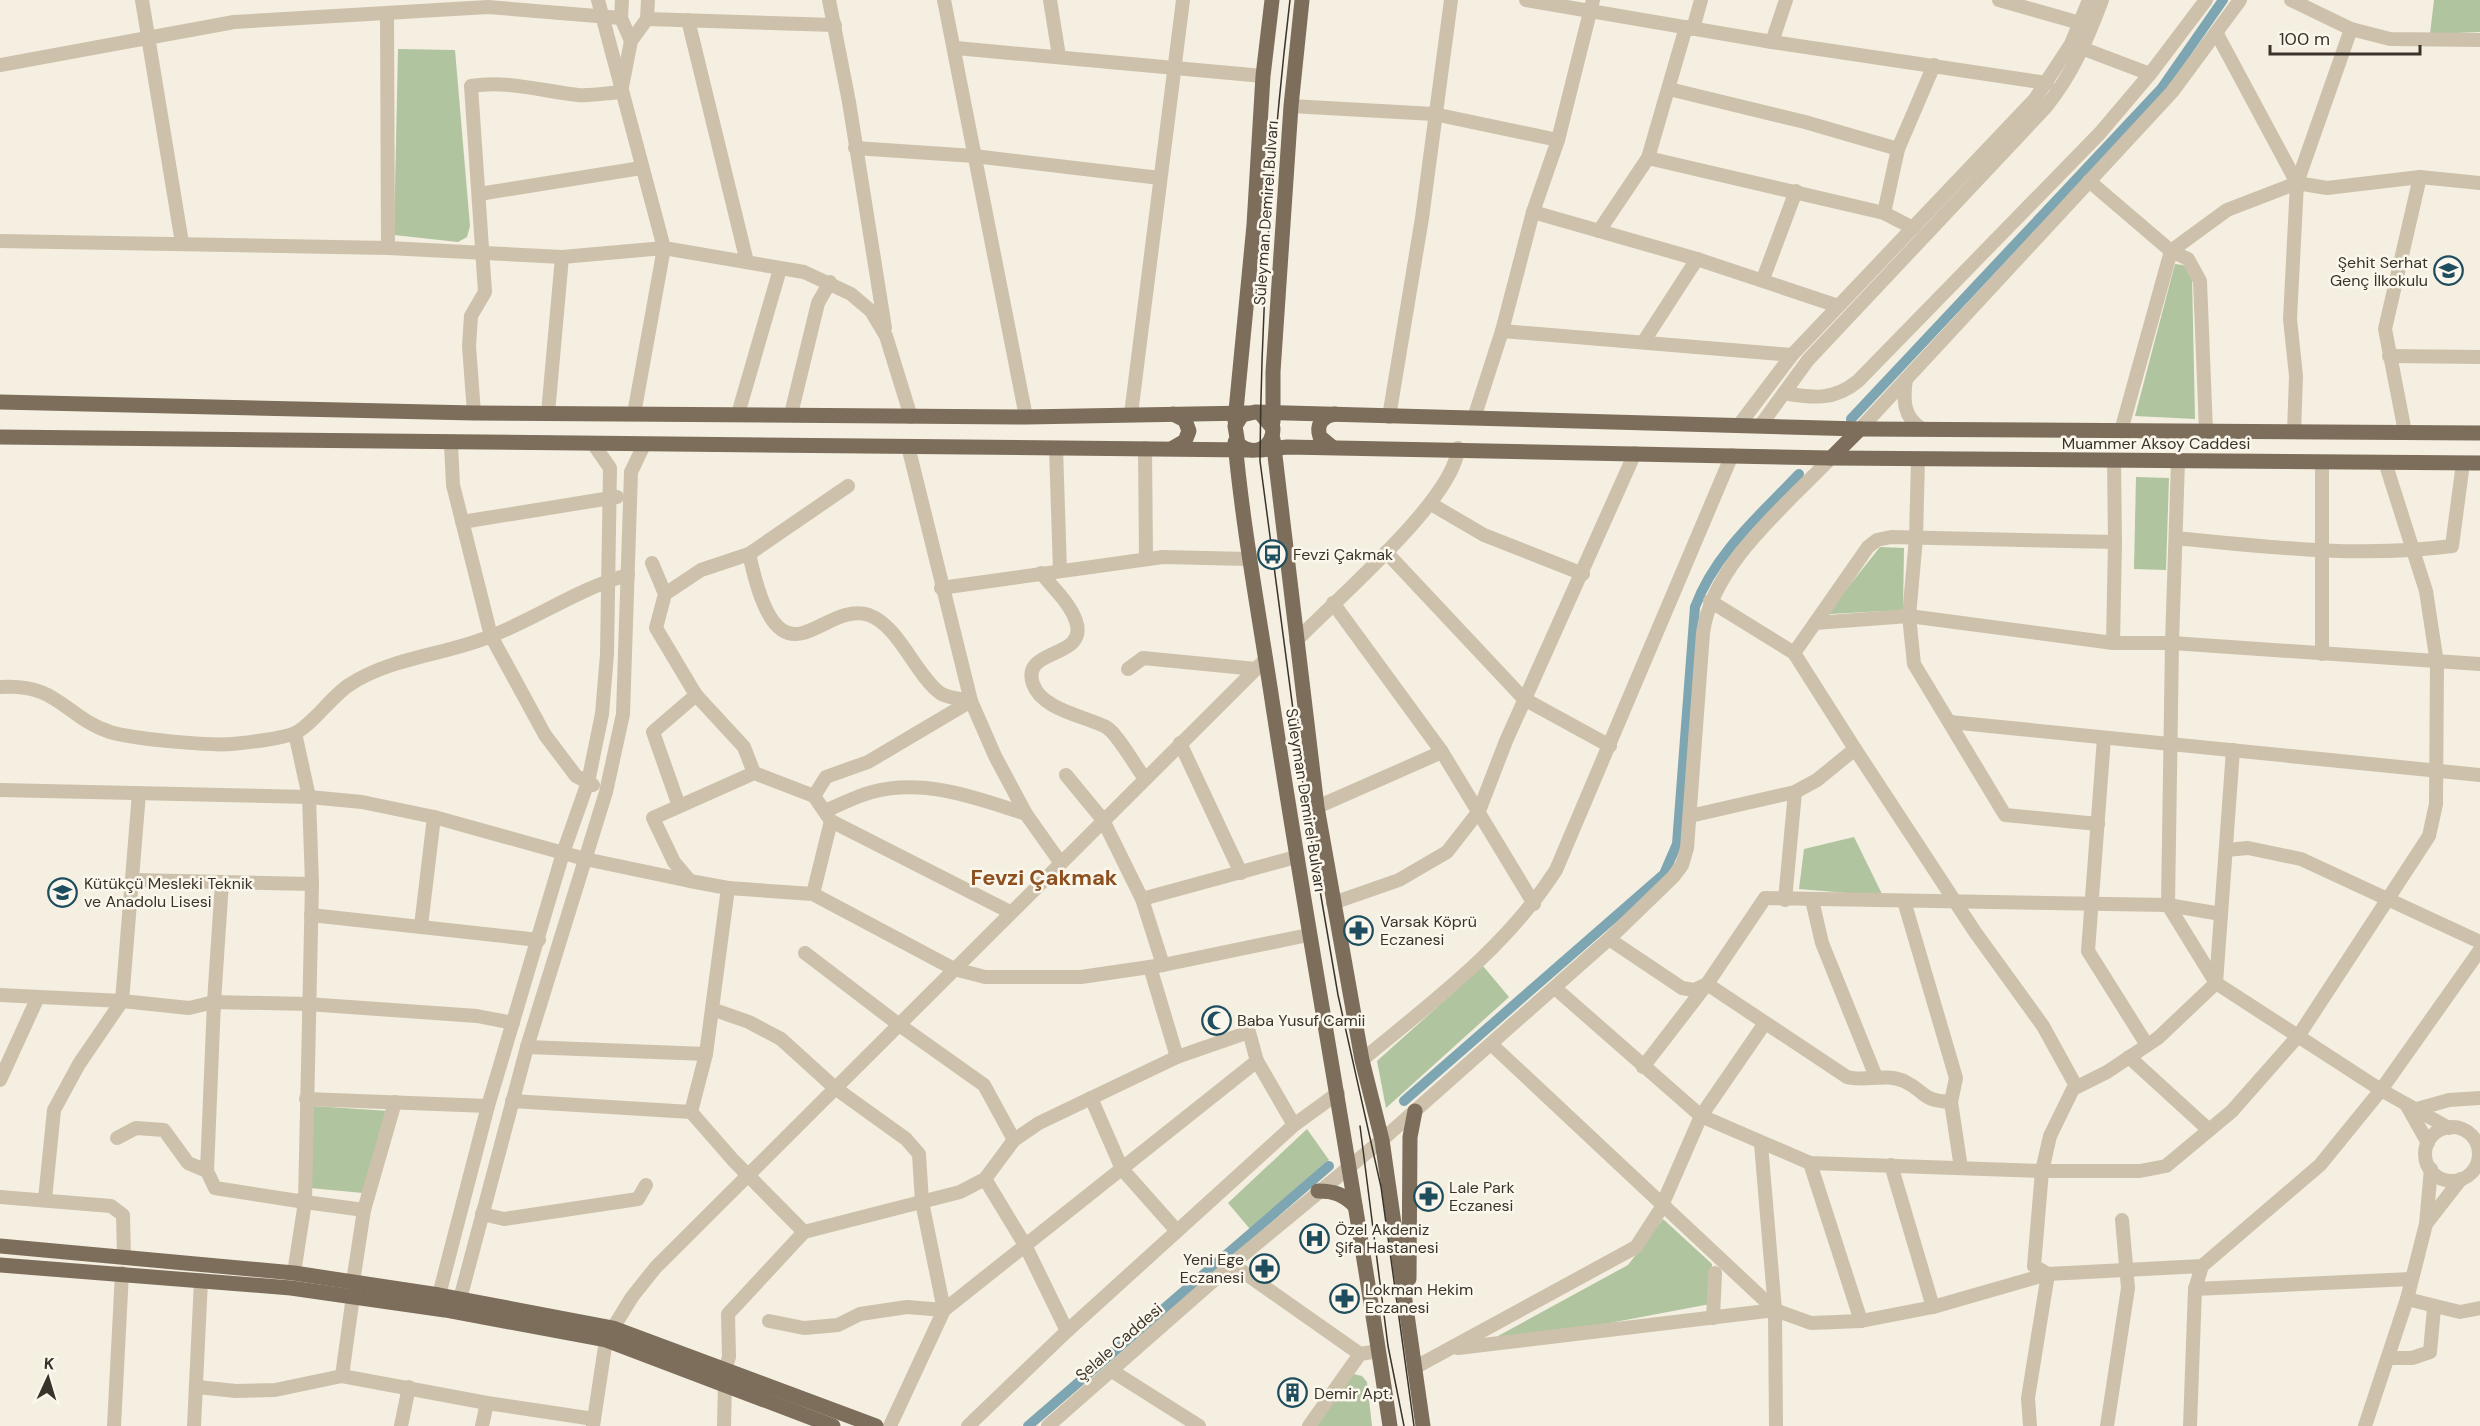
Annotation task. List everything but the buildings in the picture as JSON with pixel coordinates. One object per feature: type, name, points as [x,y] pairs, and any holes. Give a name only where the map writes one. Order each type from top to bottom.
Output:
[{"type":"main road","name":"Süleyman Demirel Bulvarı","points":[[1272,0],[1263,76],[1254,225],[1255,432],[1249,559],[1261,664],[1338,1093],[1390,1426]]},
{"type":"main road","name":"Süleyman Demirel Bulvarı","points":[[1302,0],[1291,106],[1273,372],[1255,432],[1296,641],[1317,807],[1333,903],[1362,1060],[1382,1140],[1407,1318]]},
{"type":"main road","points":[[0,402],[57,406],[474,413],[1026,417],[1170,413],[1255,432]]},
{"type":"main road","points":[[1170,413],[1181,416],[1189,431],[1181,445],[1170,448]]},
{"type":"main road","points":[[1332,447],[1323,442],[1319,427],[1325,418],[1335,414]]},
{"type":"main road","name":"Muammer Aksoy Caddesi","points":[[1255,432],[1335,414],[1860,429],[2480,433]]},
{"type":"main road","points":[[1831,458],[1860,429]]},
{"type":"main road","points":[[0,437],[452,444],[1170,448],[1255,432]]},
{"type":"main road","name":"Muammer Aksoy Caddesi","points":[[1255,432],[1332,447],[1831,458],[2480,463]]},
{"type":"main road","points":[[1415,1111],[1410,1137],[1411,1222],[1407,1318],[1423,1426]]},
{"type":"main road","points":[[1318,1191],[1333,1191],[1346,1197],[1355,1206]]},
{"type":"main road","points":[[0,1246],[294,1273],[353,1289],[610,1334]]},
{"type":"main road","points":[[0,1265],[439,1295],[610,1334],[725,1377],[876,1426]]},
{"type":"main road","points":[[725,1377],[833,1426]]},
{"type":"street","points":[[142,0],[182,243]]},
{"type":"street","points":[[598,0],[664,248],[634,414]]},
{"type":"street","points":[[622,0],[621,18],[632,41]]},
{"type":"street","points":[[621,92],[632,41],[647,19],[648,0]]},
{"type":"street","points":[[829,0],[886,336],[911,417]]},
{"type":"street","points":[[944,0],[956,48],[974,156],[1026,417]]},
{"type":"street","points":[[1050,0],[1059,56]]},
{"type":"street","points":[[1131,414],[1183,0]]},
{"type":"street","points":[[1389,417],[1422,218],[1434,114],[1451,0]]},
{"type":"street","points":[[1526,0],[1592,6],[1690,28],[1772,42],[2047,83]]},
{"type":"street","points":[[1599,231],[1648,158],[1669,88],[1701,0]]},
{"type":"street","points":[[1772,42],[1786,0]]},
{"type":"street","points":[[1999,0],[2079,23]]},
{"type":"street","points":[[1740,425],[1792,356],[2047,83],[2071,44],[2089,0]]},
{"type":"street","points":[[1760,426],[1808,360],[2045,108],[2061,88],[2084,49],[2102,0]]},
{"type":"street","points":[[1784,393],[1815,398],[1829,397],[1844,391],[1858,381],[2100,133],[2150,74],[2206,0]]},
{"type":"street","points":[[1860,429],[2172,92],[2241,0]]},
{"type":"street","points":[[2291,0],[2351,29],[2390,39],[2480,40]]},
{"type":"street","points":[[1474,418],[1502,330],[1533,212],[1558,140],[1592,6]]},
{"type":"street","points":[[0,65],[234,22],[488,7],[621,18]]},
{"type":"street","points":[[387,13],[388,248]]},
{"type":"street","points":[[647,19],[835,25]]},
{"type":"street","points":[[688,20],[747,262]]},
{"type":"street","points":[[2294,432],[2296,376],[2290,319],[2297,183],[2351,29]]},
{"type":"street","points":[[2217,34],[2297,183]]},
{"type":"street","points":[[956,48],[1174,66],[1263,76]]},
{"type":"street","points":[[2084,49],[2150,74]]},
{"type":"street","points":[[1884,213],[1899,149],[1934,65]]},
{"type":"street","points":[[474,413],[469,346],[471,316],[485,292],[471,86],[485,84],[528,86],[582,95],[621,92]]},
{"type":"street","points":[[1669,88],[1805,122],[1899,149]]},
{"type":"street","points":[[1291,106],[1434,114],[1558,140]]},
{"type":"street","points":[[855,148],[974,156],[1160,178]]},
{"type":"street","points":[[1648,158],[1884,213],[1913,228]]},
{"type":"street","points":[[479,194],[641,168]]},
{"type":"street","points":[[2405,432],[2385,329],[2420,177]]},
{"type":"street","points":[[2121,430],[2171,251],[2227,210],[2297,183],[2327,188],[2420,177],[2480,183]]},
{"type":"street","points":[[2089,181],[2171,251],[2188,259],[2199,281],[2206,431]]},
{"type":"street","points":[[1763,279],[1796,191]]},
{"type":"street","points":[[1533,212],[1697,258],[1838,306]]},
{"type":"street","points":[[0,241],[388,248],[483,251],[562,257],[664,248],[804,272],[830,282],[851,294],[871,311],[886,336]]},
{"type":"street","points":[[548,413],[562,257]]},
{"type":"street","points":[[1644,341],[1697,258]]},
{"type":"street","points":[[738,414],[780,268]]},
{"type":"street","points":[[791,414],[818,303],[830,282]]},
{"type":"street","points":[[1502,330],[1792,356]]},
{"type":"street","points":[[2389,356],[2480,357]]},
{"type":"street","points":[[1906,379],[1906,409],[1911,420],[1922,429]]},
{"type":"street","points":[[452,444],[453,485],[491,636],[518,690],[545,735],[576,776],[606,792]]},
{"type":"street","points":[[439,1295],[488,1106],[563,853],[588,782],[602,714],[610,468],[594,445]]},
{"type":"street","points":[[460,1299],[527,1047],[606,792],[623,714],[630,496],[632,472],[644,445]]},
{"type":"street","points":[[908,446],[941,588],[971,701],[995,756],[1026,814],[1060,862]]},
{"type":"street","points":[[1056,448],[1059,571]]},
{"type":"street","points":[[1145,448],[1146,559]]},
{"type":"street","points":[[1296,641],[1431,504],[1457,460],[1458,448]]},
{"type":"street","points":[[1333,903],[1399,880],[1447,852],[1479,812],[1524,699],[1583,574],[1635,453]]},
{"type":"street","points":[[1362,1060],[1492,951],[1534,904],[1556,870],[1732,455]]},
{"type":"street","name":"Şelale Caddesi","points":[[1048,1426],[1232,1264],[1382,1140],[1555,988],[1609,939],[1682,865],[1687,848],[1690,816],[1703,633],[1710,601],[1717,585],[1745,548],[1831,458]]},
{"type":"street","points":[[1918,459],[1916,538],[1909,616],[1914,664],[2005,815],[2098,824]]},
{"type":"street","points":[[2114,460],[2114,643]]},
{"type":"street","points":[[2178,461],[2172,643],[2168,905],[2216,983],[2381,1090],[2449,1128],[2473,1131],[2479,1153],[2475,1169],[2426,1224]]},
{"type":"street","points":[[2322,462],[2322,654]]},
{"type":"street","points":[[1555,988],[1701,1116],[1761,1144],[1810,1163],[2140,1172],[2166,1166],[2232,1111],[2299,1035],[2429,836],[2436,804],[2437,663],[2426,591],[2385,462]]},
{"type":"street","points":[[2176,538],[2322,552],[2413,551],[2452,546],[2463,463]]},
{"type":"street","points":[[665,594],[701,570],[749,554],[848,486]]},
{"type":"street","points":[[462,522],[630,496]]},
{"type":"street","points":[[1431,504],[1484,536],[1583,574]]},
{"type":"street","points":[[1794,653],[1868,548],[1877,540],[1891,537],[2115,542]]},
{"type":"street","points":[[1386,552],[1524,699],[1610,746]]},
{"type":"street","points":[[749,554],[757,588],[774,622],[782,630],[794,633],[811,631],[842,614],[869,615],[887,627],[940,694],[971,701]]},
{"type":"street","points":[[941,588],[1163,557],[1249,559]]},
{"type":"street","points":[[652,563],[665,594],[656,628],[696,695],[738,739],[754,774]]},
{"type":"street","points":[[1041,573],[1064,601],[1077,628],[1077,635],[1069,647],[1042,657],[1033,668],[1032,682],[1038,695],[1089,722],[1108,728],[1144,779]]},
{"type":"street","points":[[0,687],[22,686],[48,693],[111,732],[182,742],[231,744],[295,733],[350,685],[395,665],[491,636],[608,580],[627,575]]},
{"type":"street","points":[[1710,601],[1794,653],[1975,932],[2043,1026],[2076,1086]]},
{"type":"street","points":[[1333,603],[1442,752],[1534,904]]},
{"type":"street","points":[[1815,623],[1909,616],[2114,643],[2172,643],[2437,663],[2480,664]]},
{"type":"street","points":[[1128,669],[1143,658],[1261,664]]},
{"type":"street","points":[[196,1387],[236,1391],[275,1390],[342,1376],[594,1422],[610,1334],[632,1297],[656,1267],[1261,664]]},
{"type":"street","points":[[679,806],[653,732],[696,695]]},
{"type":"street","points":[[814,796],[826,777],[868,762],[971,701]]},
{"type":"street","points":[[1950,722],[2480,775]]},
{"type":"street","points":[[294,1273],[305,1202],[312,884],[309,797],[295,733]]},
{"type":"street","points":[[2104,738],[2088,951],[2147,1045]]},
{"type":"street","points":[[1180,744],[1241,873]]},
{"type":"street","points":[[1690,816],[1795,792],[1817,780],[1855,749]]},
{"type":"street","points":[[2048,1274],[2034,1266],[2042,1171],[2050,1136],[2076,1086],[2129,1058],[2147,1045],[2216,983],[2233,750]]},
{"type":"street","points":[[1317,807],[1442,752]]},
{"type":"street","points":[[690,882],[674,862],[653,818],[754,774],[814,796],[828,816],[1010,912]]},
{"type":"street","points":[[1066,775],[1103,820],[1142,899],[1177,1057]]},
{"type":"street","points":[[828,816],[872,792],[903,788],[934,788],[971,796],[1026,814]]},
{"type":"street","points":[[0,790],[309,797],[362,802],[434,817],[585,859],[690,882],[728,888],[813,894],[954,969],[985,977],[1081,977],[1156,966],[1308,935]]},
{"type":"street","points":[[1785,900],[1795,792]]},
{"type":"street","points":[[45,1199],[54,1110],[79,1064],[122,1001],[134,880],[139,793]]},
{"type":"street","points":[[813,894],[828,816]]},
{"type":"street","points":[[421,926],[434,817]]},
{"type":"street","points":[[2226,850],[2248,848],[2301,859],[2480,942]]},
{"type":"street","points":[[1142,899],[1296,857]]},
{"type":"street","points":[[134,880],[312,884]]},
{"type":"street","points":[[222,882],[207,1171],[215,1188],[364,1210]]},
{"type":"street","points":[[691,1112],[706,1054],[728,888]]},
{"type":"street","points":[[1643,1067],[1707,984],[1765,898],[2168,905],[2221,914]]},
{"type":"street","points":[[1812,900],[1821,943],[1876,1077]]},
{"type":"street","points":[[1904,902],[1956,1078],[1951,1102],[1961,1168]]},
{"type":"street","points":[[311,915],[539,940]]},
{"type":"street","points":[[1609,939],[1682,988],[1694,990],[1707,984]]},
{"type":"street","points":[[2190,1426],[2195,1289],[2202,1266],[2320,1165],[2381,1090],[2480,950]]},
{"type":"street","points":[[805,953],[898,1024],[984,1085],[1014,1140]]},
{"type":"street","points":[[1707,984],[1847,1077],[1857,1080],[1876,1077],[1903,1081],[1931,1101],[1951,1102]]},
{"type":"street","points":[[0,995],[122,1001],[189,1008],[214,1002],[308,1004],[477,1016],[513,1023]]},
{"type":"street","points":[[0,1080],[38,997]]},
{"type":"street","points":[[712,1009],[749,1022],[780,1040],[835,1088],[906,1139],[919,1154],[922,1202],[944,1310]]},
{"type":"street","points":[[1414,1368],[1636,1247],[1661,1205],[1701,1116],[1765,1023]]},
{"type":"street","points":[[724,1426],[725,1377],[729,1357],[728,1314],[804,1232],[960,1192],[985,1179],[1014,1140],[1039,1123],[1177,1057],[1248,1032],[1257,1061],[1294,1125]]},
{"type":"street","points":[[1491,1044],[1775,1310],[1811,1323],[1861,1321],[1934,1307],[2048,1274],[2127,1272],[2202,1266]]},
{"type":"street","points":[[527,1047],[706,1054]]},
{"type":"street","points":[[2129,1058],[2209,1130]]},
{"type":"street","points":[[890,1426],[944,1310],[1257,1061]]},
{"type":"street","points":[[968,1426],[1067,1330],[1294,1125],[1338,1093]]},
{"type":"street","points":[[1091,1098],[1122,1168],[1177,1231]]},
{"type":"street","points":[[2411,1106],[2480,1098]]},
{"type":"street","points":[[306,1099],[488,1106]]},
{"type":"street","points":[[512,1101],[691,1112],[804,1232]]},
{"type":"street","points":[[342,1376],[364,1210],[395,1102]]},
{"type":"street","points":[[2411,1106],[2428,1143]]},
{"type":"street","points":[[117,1138],[136,1128],[164,1130],[188,1163],[207,1171]]},
{"type":"street","points":[[2365,1426],[2407,1299],[2426,1224],[2431,1169],[2426,1152],[2428,1143],[2433,1136],[2449,1128]]},
{"type":"street","points":[[1761,1144],[1775,1310],[1776,1426]]},
{"type":"street","points":[[1810,1163],[1861,1321]]},
{"type":"street","points":[[1891,1165],[1934,1307]]},
{"type":"street","points":[[2431,1169],[2444,1179],[2470,1176]]},
{"type":"street","points":[[985,1179],[1025,1245],[1067,1330]]},
{"type":"street","points":[[482,1214],[504,1218],[638,1199],[646,1185]]},
{"type":"street","points":[[0,1197],[111,1206],[123,1215],[124,1257]]},
{"type":"street","points":[[2107,1426],[2128,1288],[2122,1220]]},
{"type":"street","points":[[1232,1264],[1360,1353],[1378,1351]]},
{"type":"street","points":[[114,1426],[123,1273]]},
{"type":"street","points":[[1713,1318],[1715,1274]]},
{"type":"street","points":[[2030,1426],[2028,1398],[2048,1274]]},
{"type":"street","points":[[2195,1289],[2411,1279]]},
{"type":"street","points":[[194,1426],[201,1280]]},
{"type":"street","points":[[2407,1299],[2434,1308],[2460,1312],[2480,1308]]},
{"type":"street","points":[[769,1321],[804,1328],[838,1324],[860,1314],[907,1307],[944,1310]]},
{"type":"street","points":[[2388,1358],[2412,1358],[2430,1352],[2434,1308]]},
{"type":"street","points":[[1450,1349],[1775,1310]]},
{"type":"street","points":[[1309,1426],[1360,1353]]},
{"type":"street","points":[[1112,1371],[1199,1426]]},
{"type":"street","points":[[401,1426],[409,1387]]},
{"type":"street","points":[[482,1426],[487,1403]]},
{"type":"green space","points":[[2434,0],[2480,0],[2480,32],[2430,34]]},
{"type":"green space","points":[[398,49],[455,50],[470,226],[467,237],[458,242],[394,235]]},
{"type":"green space","points":[[2175,264],[2183,265],[2192,275],[2195,419],[2135,416]]},
{"type":"green space","points":[[2136,477],[2169,478],[2166,570],[2134,569]]},
{"type":"green space","points":[[1880,547],[1904,548],[1903,610],[1830,614],[1830,610]]},
{"type":"green space","points":[[1854,837],[1883,896],[1799,889],[1804,849]]},
{"type":"green space","points":[[1483,966],[1509,997],[1386,1108],[1377,1061]]},
{"type":"green space","points":[[313,1106],[389,1111],[363,1193],[310,1188]]},
{"type":"green space","points":[[1307,1129],[1329,1160],[1250,1229],[1228,1203]]},
{"type":"green space","points":[[1663,1219],[1712,1264],[1710,1304],[1504,1343],[1498,1336],[1628,1265]]},
{"type":"green space","points":[[1353,1374],[1362,1376],[1367,1382],[1372,1426],[1314,1426]]},
{"type":"waterway","points":[[1851,419],[2161,89],[2223,0]]},
{"type":"waterway","points":[[1404,1101],[1664,874],[1677,844],[1695,607],[1714,569],[1726,552],[1799,474]]},
{"type":"waterway","points":[[1028,1426],[1329,1166]]},
{"type":"tram line","points":[[1290,0],[1269,230],[1260,461],[1307,815],[1338,995],[1381,1187],[1414,1426]]},
{"type":"tram line","points":[[1360,1126],[1388,1346],[1404,1426]]},
{"type":"place","name":"Şehit Serhat Genç İlkokulu","points":[[2449,271]]},
{"type":"place","name":"Fevzi Çakmak","points":[[1272,554]]},
{"type":"place","name":"Kütükçü Mesleki Teknik ve Anadolu Lisesi","points":[[63,892]]},
{"type":"place","name":"Varsak Köprü Eczanesi","points":[[1359,930]]},
{"type":"place","name":"Baba Yusuf Camii","points":[[1216,1020]]},
{"type":"place","name":"Lale Park Eczanesi","points":[[1428,1196]]},
{"type":"place","name":"Özel Akdeniz Şifa Hastanesi","points":[[1314,1238]]},
{"type":"place","name":"Yeni Ege Eczanesi","points":[[1265,1268]]},
{"type":"place","name":"Lokman Hekim Eczanesi","points":[[1344,1298]]},
{"type":"place","name":"Demir Apt.","points":[[1293,1393]]},
{"type":"district","name":"Fevzi Çakmak","points":[[1044,877]]}]
